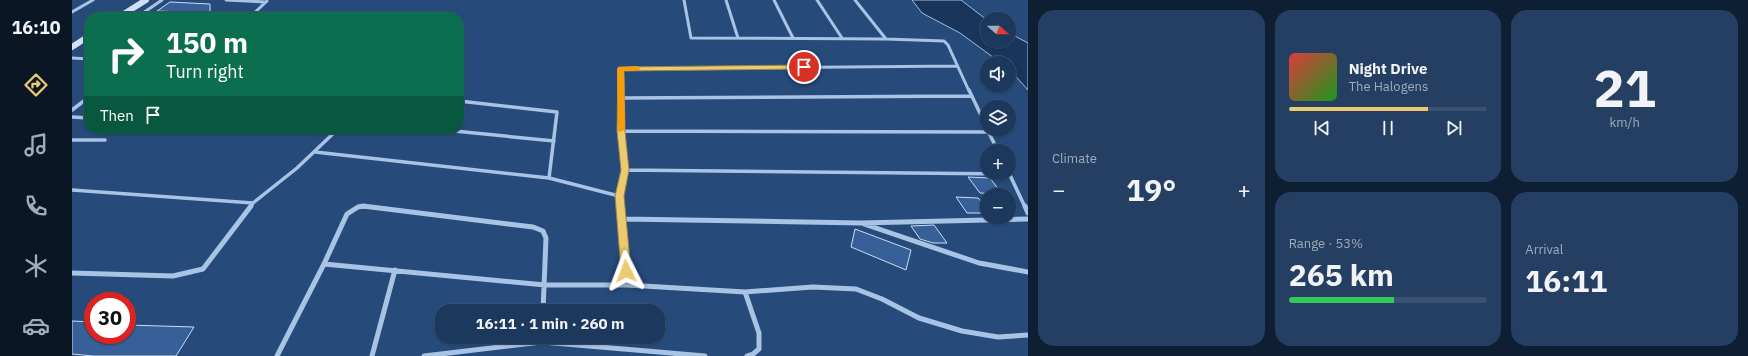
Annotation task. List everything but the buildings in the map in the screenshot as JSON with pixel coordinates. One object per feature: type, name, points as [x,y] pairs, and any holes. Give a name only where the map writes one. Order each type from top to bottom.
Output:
[{"type":"main road","points":[[127,12],[146,0]]},
{"type":"main road","points":[[72,47],[84,39]]},
{"type":"street","points":[[72,12],[93,0]]},
{"type":"street","points":[[144,12],[162,0]]},
{"type":"street","points":[[226,0],[267,1]]},
{"type":"street","points":[[684,0],[691,38],[842,38],[944,41],[948,45],[980,113]]},
{"type":"street","points":[[726,0],[738,38]]},
{"type":"street","points":[[774,0],[793,38]]},
{"type":"street","points":[[817,0],[842,38]]},
{"type":"street","points":[[855,0],[886,39]]},
{"type":"street","points":[[255,12],[267,1]]},
{"type":"street","points":[[72,7],[80,8]]},
{"type":"street","points":[[72,58],[84,59]]},
{"type":"street","points":[[627,284],[620,196],[625,170],[621,131],[620,69],[957,66]]},
{"type":"street","points":[[621,98],[972,96]]},
{"type":"street","points":[[72,110],[84,101]]},
{"type":"street","points":[[464,102],[557,112],[549,178]]},
{"type":"street","points":[[72,117],[84,118]]},
{"type":"street","points":[[621,131],[980,130]]},
{"type":"street","points":[[464,132],[554,141]]},
{"type":"street","points":[[72,273],[173,276],[203,269],[253,203],[297,168],[333,134]]},
{"type":"street","points":[[72,140],[105,140]]},
{"type":"street","points":[[315,152],[549,178],[620,196]]},
{"type":"street","points":[[625,170],[980,173]]},
{"type":"street","points":[[1012,180],[1028,213]]},
{"type":"street","points":[[72,190],[253,203]]},
{"type":"street","points":[[277,356],[324,264],[347,214],[358,207],[363,206],[533,227],[543,231],[546,238],[544,304]]},
{"type":"street","points":[[623,219],[861,223],[1028,219]]},
{"type":"street","points":[[861,223],[979,263],[1028,272]]},
{"type":"street","points":[[324,264],[545,286],[627,284],[745,292],[813,287],[856,289],[882,299],[919,318],[962,331],[998,337],[1028,335]]},
{"type":"street","points":[[372,356],[395,270]]},
{"type":"street","points":[[745,292],[759,333],[760,349],[748,356]]},
{"type":"street","points":[[424,356],[512,344]]},
{"type":"street","points":[[582,344],[704,356]]},
{"type":"water","points":[[912,0],[961,0],[980,15],[980,48],[960,33],[922,13]]},
{"type":"water","points":[[1016,37],[1028,43],[1028,90],[1016,77],[1016,56],[991,56],[980,48],[1016,48]]},
{"type":"slow traffic","points":[[621,129],[620,69],[637,69]]},
{"type":"route","points":[[626,271],[620,196],[625,170],[621,131],[620,69],[804,67]]}]
